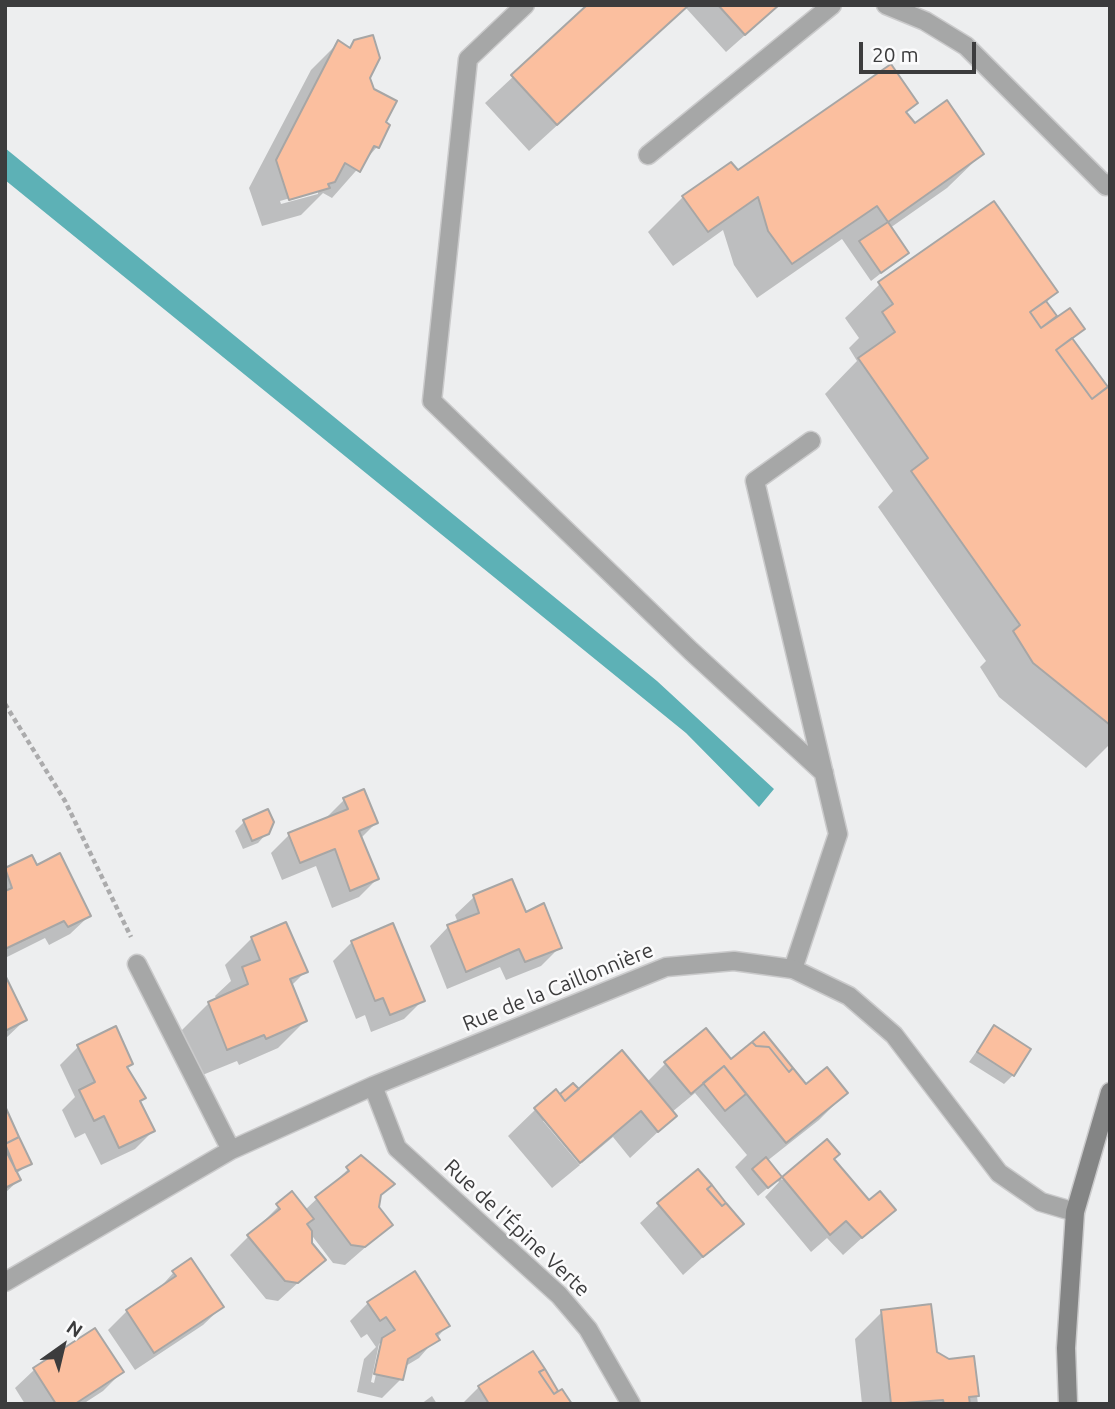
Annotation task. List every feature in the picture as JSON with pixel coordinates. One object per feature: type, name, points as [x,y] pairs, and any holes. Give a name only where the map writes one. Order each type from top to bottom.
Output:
[{"type":"main road","points":[[1068,1404],[1066,1348],[1075,1212],[1110,1092]]},
{"type":"street","points":[[525,5],[468,59],[432,401],[681,641],[824,774]]},
{"type":"street","points":[[648,155],[832,5]]},
{"type":"street","points":[[886,5],[925,21],[966,46],[1105,186],[1110,183]]},
{"type":"street","points":[[793,969],[838,834],[755,481],[811,441]]},
{"type":"street","name":"Rue de la Caillonnière","points":[[5,1282],[231,1150],[373,1086],[666,967],[734,961],[793,969],[849,996],[894,1035],[999,1173],[1041,1202],[1075,1212]]},
{"type":"street","points":[[137,964],[231,1150]]},
{"type":"street","name":"Rue de l'Épine Verte","points":[[373,1086],[397,1148],[559,1295],[588,1329],[631,1404]]},
{"type":"path","points":[[5,704],[65,801],[134,944],[137,964]]},
{"type":"water","points":[[5,148],[657,681],[774,789],[759,807],[686,733],[5,180]]},
{"type":"building","points":[[587,5],[689,5],[557,125],[511,75]]},
{"type":"building","points":[[718,5],[779,5],[745,35]]},
{"type":"building","points":[[373,35],[380,58],[370,78],[374,89],[397,101],[386,122],[390,125],[379,148],[374,146],[360,172],[345,163],[335,182],[328,184],[330,188],[289,200],[276,160],[338,40],[350,48],[354,40]]},
{"type":"building","points":[[891,64],[918,103],[906,112],[915,123],[947,100],[984,154],[888,222],[877,206],[792,264],[768,231],[758,197],[708,232],[682,196],[731,162],[738,170]]},
{"type":"building","points":[[994,201],[1058,292],[1030,312],[1041,328],[1070,308],[1085,329],[1056,350],[1092,399],[1110,385],[1110,725],[1033,663],[1013,631],[1020,625],[911,471],[928,458],[858,358],[895,332],[882,312],[893,304],[878,282]]},
{"type":"building","points":[[888,222],[909,253],[881,273],[859,241]]},
{"type":"building","points":[[1046,301],[1057,316],[1041,328],[1030,312]]},
{"type":"building","points":[[1072,338],[1108,387],[1092,399],[1056,350]]},
{"type":"building","points":[[364,789],[378,823],[359,831],[379,879],[350,891],[335,849],[300,863],[288,833],[348,809],[343,798]]},
{"type":"building","points":[[268,809],[274,822],[269,834],[252,841],[243,820]]},
{"type":"building","points":[[60,853],[91,916],[68,927],[64,921],[5,949],[5,891],[12,888],[5,868],[32,855],[37,865]]},
{"type":"building","points":[[512,879],[526,912],[544,903],[562,948],[525,962],[519,949],[466,972],[447,925],[479,913],[473,895]]},
{"type":"building","points":[[286,922],[308,972],[290,979],[307,1021],[266,1039],[264,1035],[227,1050],[208,1002],[248,984],[242,967],[260,960],[251,937]]},
{"type":"building","points":[[393,923],[425,1001],[390,1015],[383,998],[375,1001],[351,941]]},
{"type":"building","points":[[5,975],[27,1020],[5,1031]]},
{"type":"building","points":[[994,1025],[1031,1049],[1014,1076],[977,1052]]},
{"type":"building","points":[[116,1026],[133,1064],[127,1067],[146,1098],[140,1101],[155,1131],[119,1148],[104,1116],[94,1121],[79,1090],[95,1082],[77,1045]]},
{"type":"building","points":[[706,1028],[731,1059],[752,1042],[756,1046],[769,1047],[789,1072],[793,1068],[806,1084],[827,1067],[848,1093],[786,1143],[724,1066],[691,1094],[664,1062]]},
{"type":"building","points":[[764,1032],[793,1068],[789,1072],[769,1047],[756,1046],[752,1042]]},
{"type":"building","points":[[622,1050],[677,1116],[658,1132],[641,1111],[580,1163],[534,1108],[556,1089],[565,1101]]},
{"type":"building","points":[[724,1066],[746,1094],[725,1111],[703,1083]]},
{"type":"building","points":[[573,1083],[579,1089],[565,1101],[560,1094]]},
{"type":"building","points":[[5,1106],[19,1137],[5,1144]]},
{"type":"building","points":[[19,1137],[32,1164],[16,1171],[5,1144]]},
{"type":"building","points":[[827,1139],[840,1154],[834,1159],[869,1200],[880,1191],[896,1210],[862,1238],[846,1221],[830,1235],[782,1177]]},
{"type":"building","points":[[5,1149],[21,1180],[5,1188]]},
{"type":"building","points":[[361,1155],[395,1184],[381,1195],[379,1207],[393,1225],[365,1247],[351,1245],[315,1197],[349,1171],[346,1167]]},
{"type":"building","points":[[766,1157],[782,1177],[768,1188],[752,1169]]},
{"type":"building","points":[[698,1169],[712,1185],[707,1189],[722,1206],[726,1203],[744,1224],[703,1257],[657,1203]]},
{"type":"building","points":[[712,1185],[726,1203],[722,1206],[707,1189]]},
{"type":"building","points":[[292,1191],[314,1219],[307,1224],[312,1231],[312,1243],[326,1260],[298,1283],[285,1281],[247,1235],[280,1209],[276,1204]]},
{"type":"building","points":[[191,1258],[224,1307],[154,1353],[126,1310],[176,1276],[172,1271]]},
{"type":"building","points":[[415,1271],[450,1326],[436,1334],[440,1340],[408,1359],[403,1380],[374,1374],[382,1338],[395,1330],[386,1317],[380,1321],[367,1302]]},
{"type":"building","points":[[931,1304],[937,1352],[949,1359],[974,1356],[979,1396],[969,1397],[970,1404],[944,1404],[943,1400],[891,1404],[881,1310]]},
{"type":"building","points":[[95,1328],[124,1372],[75,1404],[56,1404],[33,1368]]},
{"type":"building","points":[[533,1351],[545,1369],[539,1372],[554,1394],[562,1389],[572,1404],[489,1404],[478,1386]]},
{"type":"building","points":[[545,1369],[558,1391],[554,1394],[539,1372]]}]
